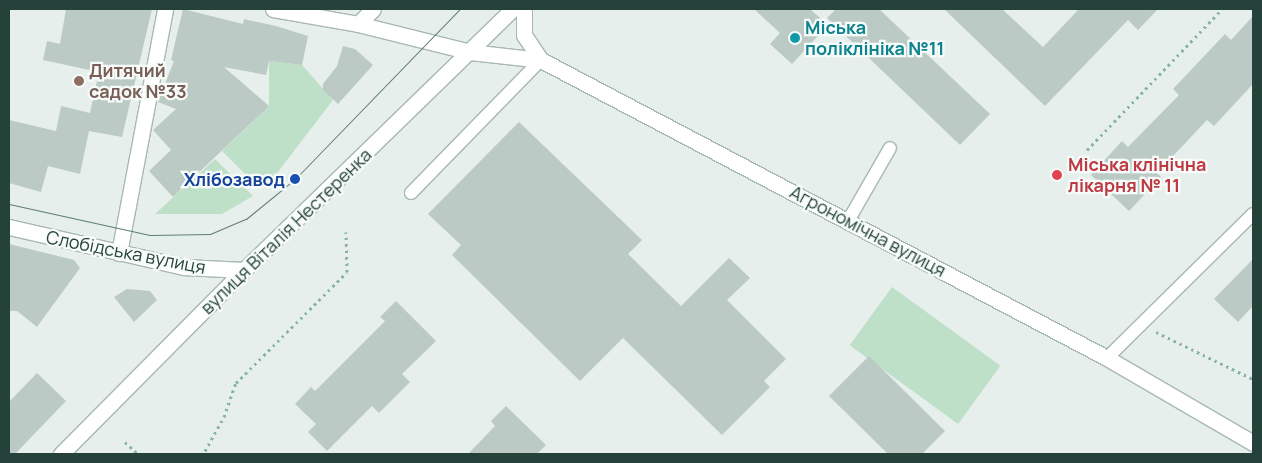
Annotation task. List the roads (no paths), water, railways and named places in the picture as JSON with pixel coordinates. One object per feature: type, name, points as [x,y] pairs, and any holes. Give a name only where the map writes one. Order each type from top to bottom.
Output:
[{"type":"street","points":[[118,253],[165,9]]},
{"type":"street","name":"Агрономічна вулиця","points":[[273,9],[327,14],[358,24],[470,52],[541,60],[1106,358],[1253,443]]},
{"type":"street","points":[[358,24],[374,9]]},
{"type":"street","name":"вулиця Віталія Нестеренка","points":[[61,454],[244,270],[470,52],[512,9]]},
{"type":"street","points":[[524,9],[524,35],[541,60]]},
{"type":"street","name":"Слобідська вулиця","points":[[9,227],[184,267],[244,270]]},
{"type":"lane","points":[[411,193],[541,60]]},
{"type":"lane","points":[[848,221],[890,148]]},
{"type":"lane","points":[[1106,358],[1253,214]]},
{"type":"tram line","points":[[9,204],[150,235],[210,234],[246,219],[295,179],[460,9]]},
{"type":"place","name":"Міська поліклініка №11","points":[[795,38]]},
{"type":"place","name":"Дитячий садок №33","points":[[79,81]]},
{"type":"place","name":"Міська клінічна лікарня № 11","points":[[1057,175]]},
{"type":"place","name":"Хлібозавод","points":[[295,179]]}]
